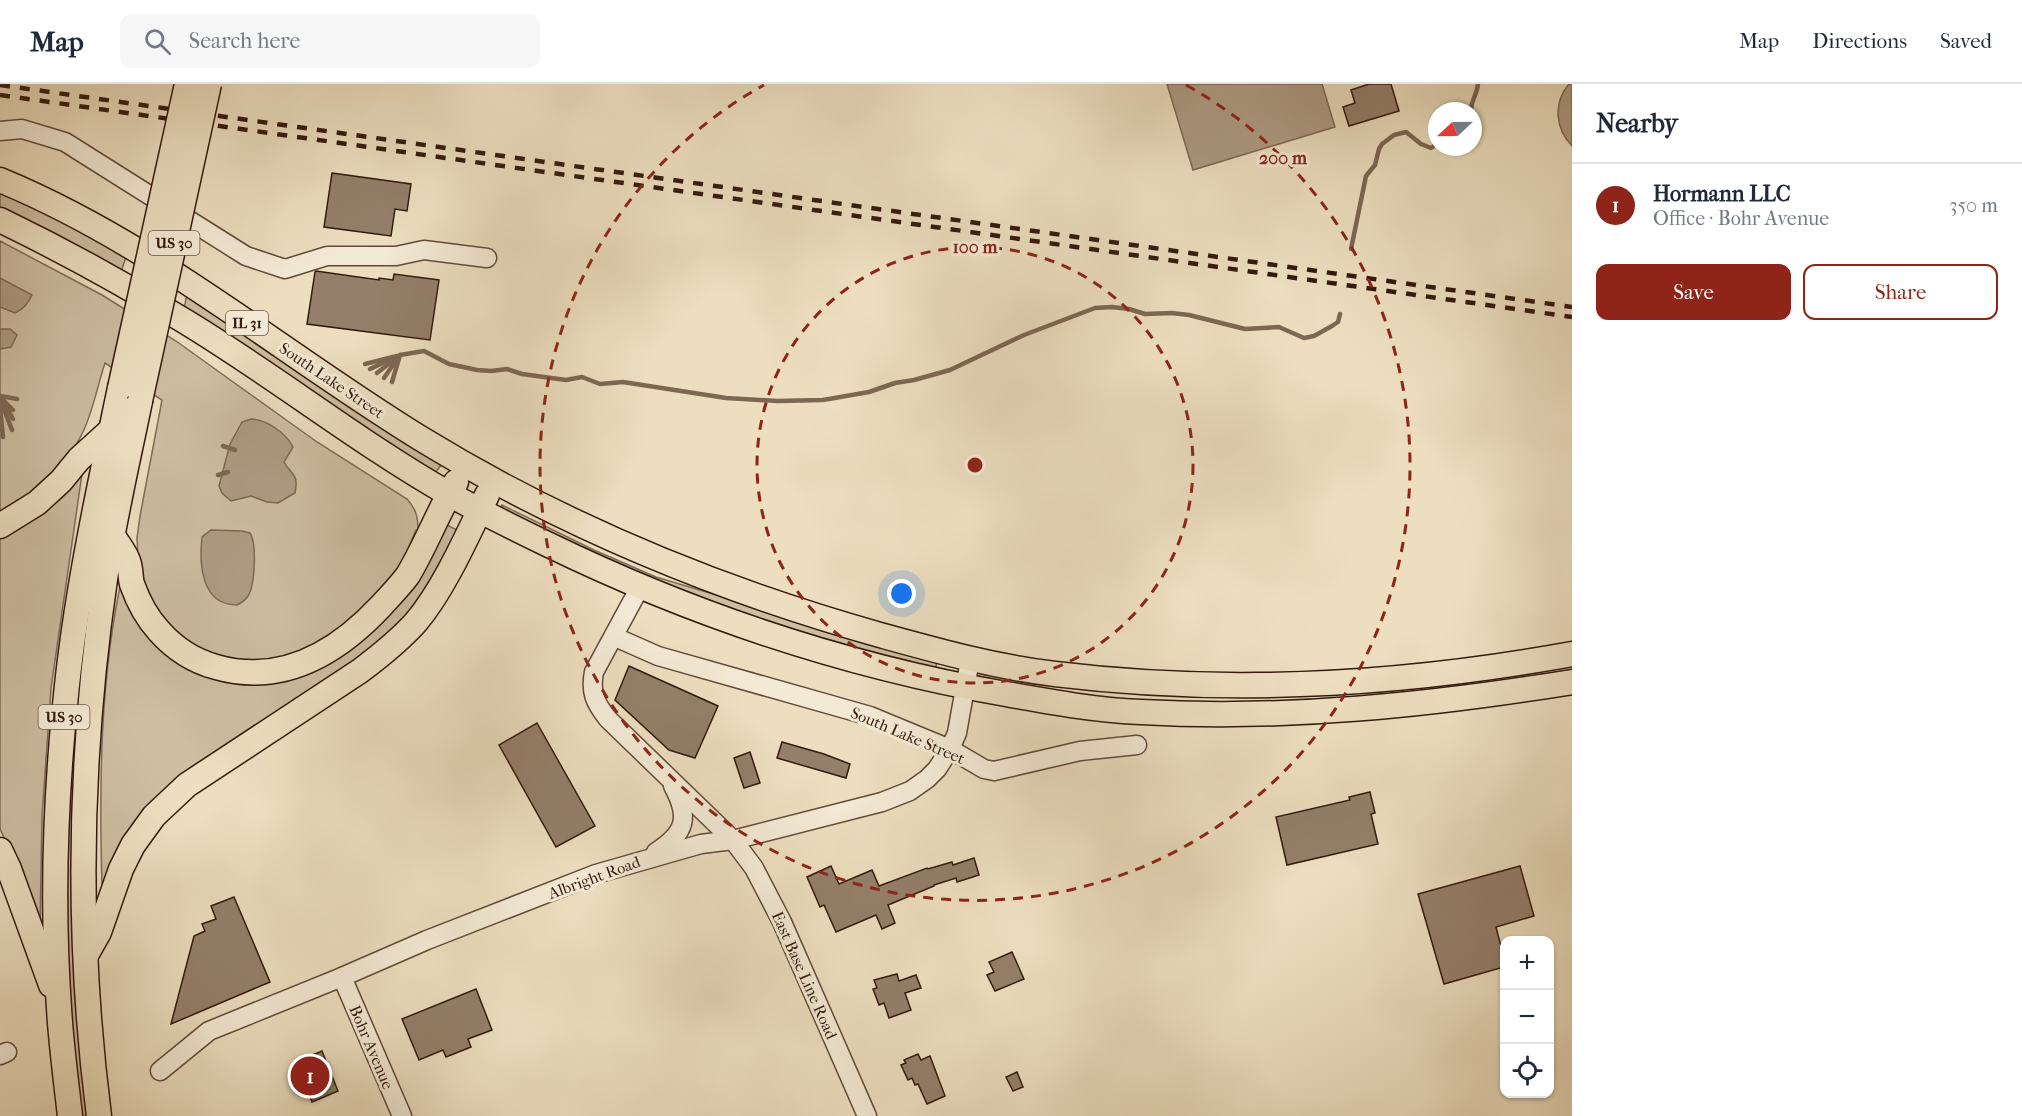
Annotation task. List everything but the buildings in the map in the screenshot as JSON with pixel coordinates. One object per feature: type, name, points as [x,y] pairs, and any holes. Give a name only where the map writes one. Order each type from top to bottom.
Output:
[{"type":"main road","name":"US 30","points":[[70,1116],[59,1008],[55,912],[57,813],[65,702],[77,613],[111,429],[187,84]]},
{"type":"main road","name":"US 30","points":[[99,1116],[90,1051],[85,957],[83,829],[95,657],[112,534],[209,84]]},
{"type":"main road","name":"South Lake Street","points":[[0,180],[65,209],[115,236],[201,291],[359,399],[423,440],[494,481],[640,551],[781,606],[970,660]]},
{"type":"main road","name":"South Lake Street","points":[[0,220],[93,267],[187,322],[356,436],[449,494],[590,565],[640,587]]},
{"type":"main road","points":[[0,526],[37,503],[111,429]]},
{"type":"main road","points":[[112,534],[128,561],[132,583],[143,609],[171,644],[210,666],[231,671],[264,673],[294,667],[314,659],[352,634],[373,615],[407,575],[466,464]]},
{"type":"main road","points":[[85,957],[99,932],[121,869],[133,845],[154,816],[187,785],[387,651],[418,619],[432,599],[494,481]]},
{"type":"main road","name":"IL 31","points":[[640,587],[742,626],[860,662],[965,687],[1116,710],[1256,714],[1305,712],[1468,698],[1572,682]]},
{"type":"main road","name":"IL 31","points":[[970,660],[1054,674],[1160,683],[1251,685],[1315,684],[1413,677],[1572,654]]},
{"type":"main road","points":[[0,850],[59,1008]]},
{"type":"street","points":[[0,131],[22,129],[65,142],[246,256],[285,269],[327,256],[396,255],[424,250],[487,258]]},
{"type":"street","name":"East Base Line Road","points":[[640,587],[615,637],[594,672],[593,694],[601,711],[608,719],[733,840],[754,868],[782,922],[867,1116]]},
{"type":"street","name":"South Lake Street","points":[[615,637],[658,656],[870,716],[950,749],[984,769],[994,771],[1080,751],[1137,745]]},
{"type":"street","name":"Albright Road","points":[[160,1071],[209,1031],[427,940],[586,878],[646,858],[701,844],[733,840],[882,802],[900,795],[927,779],[937,769],[950,749],[957,733],[970,660]]},
{"type":"street","points":[[646,858],[670,844],[682,829],[684,814],[681,801],[668,776]]},
{"type":"street","name":"Bohr Avenue","points":[[342,977],[402,1116]]},
{"type":"shaded area","points":[[1167,84],[1322,84],[1335,127],[1193,170]]},
{"type":"shaded area","points":[[1569,84],[1572,84],[1572,146],[1562,131],[1558,115],[1560,99]]},
{"type":"shaded area","points":[[0,193],[21,200],[127,254],[121,272],[0,210]]},
{"type":"shaded area","points":[[0,241],[102,295],[176,341],[317,442],[407,499],[416,513],[418,530],[392,581],[341,631],[292,657],[258,663],[210,654],[180,637],[152,605],[138,559],[137,538],[140,516],[162,400],[105,363],[89,417],[75,447],[46,480],[0,516]]},
{"type":"shaded area","points":[[0,278],[32,295],[21,310],[15,313],[0,307]]},
{"type":"shaded area","points":[[187,293],[442,464],[435,473],[184,310]]},
{"type":"shaded area","points":[[0,329],[10,329],[17,335],[11,347],[0,349]]},
{"type":"shaded area","points":[[251,419],[263,421],[275,428],[293,447],[284,462],[294,476],[295,493],[278,503],[251,496],[231,501],[222,493],[219,486],[230,444],[242,422]]},
{"type":"shaded area","points":[[83,467],[51,688],[42,817],[40,927],[0,829],[0,537]]},
{"type":"shaded area","points":[[502,505],[656,577],[937,661],[935,671],[818,641],[662,586],[499,510]]},
{"type":"shaded area","points":[[445,524],[457,530],[449,547],[423,592],[391,632],[378,645],[227,747],[106,886],[102,885],[101,769],[105,692],[122,577],[177,658],[316,666]]},
{"type":"shaded area","points":[[211,530],[242,531],[250,533],[252,538],[254,574],[252,583],[247,598],[237,605],[225,603],[216,598],[209,591],[205,581],[201,559],[202,537]]},
{"type":"shaded area","points":[[95,568],[89,1116],[80,1116],[70,1028],[65,864],[73,719]]},
{"type":"waterway","points":[[1473,102],[1478,84]]},
{"type":"waterway","points":[[1351,249],[1366,176],[1375,165],[1382,144],[1394,135],[1406,132],[1428,147]]},
{"type":"waterway","points":[[377,373],[400,355],[424,351],[449,364],[477,370],[507,369],[522,374],[566,380],[582,377],[600,384],[623,382],[726,398],[777,401],[823,400],[869,392],[895,383],[950,370],[1024,335],[1095,308],[1129,309],[1145,314],[1189,315],[1245,329],[1279,327],[1304,338],[1314,336],[1332,326],[1338,322],[1340,314]]},
{"type":"waterway","points":[[392,382],[400,355]]},
{"type":"waterway","points":[[365,364],[397,356]]},
{"type":"waterway","points":[[384,378],[397,359]]},
{"type":"waterway","points":[[370,369],[389,360]]},
{"type":"waterway","points":[[0,396],[17,399]]},
{"type":"waterway","points":[[0,397],[13,410]]},
{"type":"waterway","points":[[0,399],[12,430]]},
{"type":"waterway","points":[[5,405],[13,419]]},
{"type":"waterway","points":[[0,407],[3,437]]},
{"type":"waterway","points":[[223,446],[235,450]]},
{"type":"waterway","points":[[218,475],[228,472]]},
{"type":"railway","points":[[0,85],[1572,307]]},
{"type":"railway","points":[[0,95],[1572,317]]},
{"type":"place","name":"Hormann LLC","points":[[310,1076]]}]
